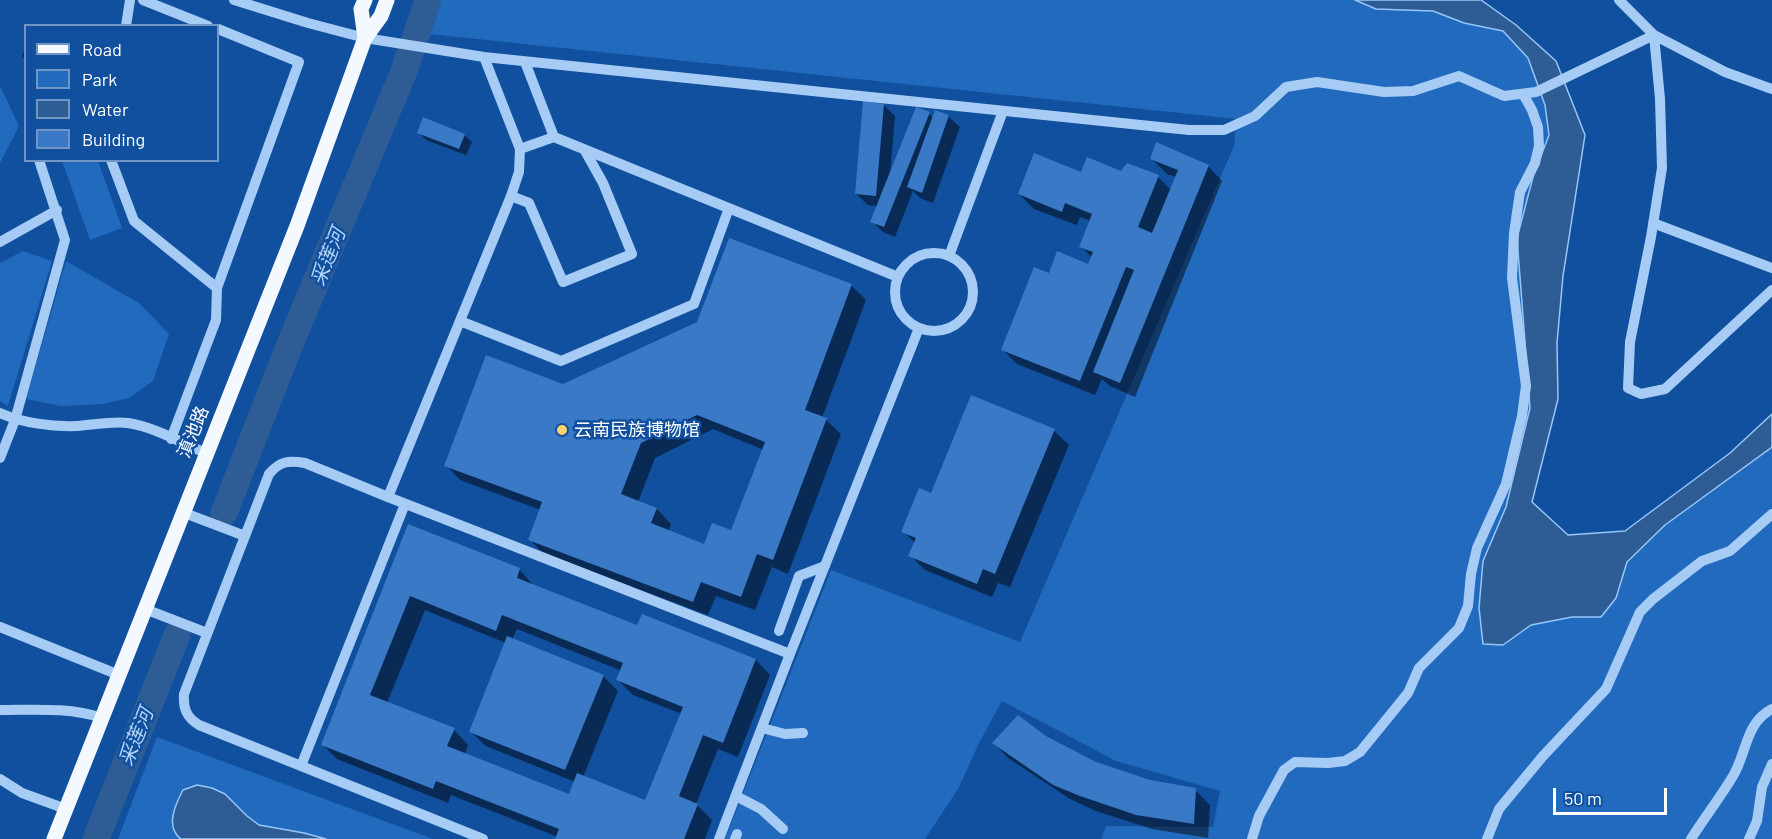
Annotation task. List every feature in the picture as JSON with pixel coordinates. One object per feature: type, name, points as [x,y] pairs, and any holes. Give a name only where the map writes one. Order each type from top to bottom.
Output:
[{"type":"main road","name":"滇池路","points":[[364,0],[361,9],[365,38]]},
{"type":"main road","name":"滇池路","points":[[54,839],[297,226],[365,38],[381,15],[387,0]]},
{"type":"street","points":[[126,24],[130,0]]},
{"type":"street","points":[[143,0],[203,24]]},
{"type":"street","points":[[234,0],[365,38],[484,57],[1189,130],[1224,130],[1255,116],[1286,87],[1317,82],[1384,92],[1413,91],[1459,76],[1504,96],[1536,92],[1654,35]]},
{"type":"street","points":[[1619,0],[1654,35],[1725,72],[1772,89]]},
{"type":"street","points":[[171,439],[216,320],[217,288],[299,62],[219,29]]},
{"type":"street","points":[[1654,35],[1660,99],[1662,168],[1630,342],[1628,388],[1641,394],[1665,389],[1772,290]]},
{"type":"street","points":[[388,497],[519,172],[520,149],[484,57]]},
{"type":"street","points":[[525,62],[555,137]]},
{"type":"street","points":[[1252,839],[1259,816],[1284,770],[1295,762],[1345,761],[1360,752],[1408,693],[1419,668],[1460,628],[1468,606],[1471,574],[1477,548],[1506,484],[1522,416],[1526,386],[1512,278],[1514,233],[1520,192],[1535,163],[1539,146],[1538,128],[1523,94]]},
{"type":"street","points":[[949,256],[1003,111]]},
{"type":"street","points":[[520,149],[555,137],[898,277]]},
{"type":"street","points":[[511,196],[529,203],[562,282],[632,254],[603,183],[584,149]]},
{"type":"street","points":[[0,458],[15,420],[65,240],[40,162]]},
{"type":"street","points":[[112,162],[134,221],[217,288]]},
{"type":"street","points":[[460,321],[561,361],[694,304],[729,208]]},
{"type":"street","points":[[0,242],[57,210]]},
{"type":"street","points":[[1653,223],[1772,268]]},
{"type":"street","points":[[937,253],[949,256],[960,263],[968,274],[972,286],[972,300],[958,322],[946,329],[919,328],[905,317],[896,301],[895,289],[898,277],[913,259],[924,254],[937,253]]},
{"type":"street","points":[[719,839],[919,328]]},
{"type":"street","points":[[0,413],[15,420],[74,426],[125,423],[141,425],[206,453]]},
{"type":"street","points":[[483,839],[199,725],[188,717],[183,703],[184,694],[269,474],[275,467],[284,462],[305,463],[790,654]]},
{"type":"street","points":[[301,766],[405,504]]},
{"type":"street","points":[[182,512],[245,536]]},
{"type":"street","points":[[1487,839],[1500,809],[1543,756],[1606,689],[1640,612],[1702,561],[1730,551],[1772,514]]},
{"type":"street","points":[[778,631],[800,576],[825,566]]},
{"type":"street","points":[[145,609],[207,633]]},
{"type":"street","points":[[0,627],[119,675]]},
{"type":"street","points":[[1690,839],[1734,774],[1752,726],[1765,712],[1772,709]]},
{"type":"street","points":[[0,710],[85,712],[102,718]]},
{"type":"street","points":[[762,728],[785,734],[803,733]]},
{"type":"street","points":[[1749,839],[1757,820],[1762,787],[1772,764]]},
{"type":"street","points":[[0,779],[22,793],[66,809]]},
{"type":"street","points":[[736,796],[761,809],[783,829]]},
{"type":"green space","points":[[441,0],[1481,0],[1516,25],[1556,61],[1585,135],[1563,276],[1557,343],[1558,399],[1532,502],[1568,535],[1625,531],[1730,453],[1772,414],[1772,839],[1101,839],[1106,826],[1213,827],[1220,791],[1116,761],[1002,701],[958,789],[925,839],[725,839],[831,570],[1020,642],[1234,146],[1237,119],[429,34]]},
{"type":"green space","points":[[0,86],[19,126],[0,163]]},
{"type":"green space","points":[[62,162],[98,162],[122,228],[90,240]]},
{"type":"green space","points":[[23,251],[52,261],[8,406],[0,401],[0,263]]},
{"type":"green space","points":[[66,261],[139,303],[169,334],[153,381],[129,398],[103,404],[61,406],[26,399]]},
{"type":"green space","points":[[157,737],[433,839],[118,839]]},
{"type":"water","points":[[1355,0],[1481,0],[1516,25],[1556,61],[1585,135],[1563,276],[1557,343],[1558,399],[1532,502],[1568,535],[1625,531],[1730,453],[1772,414],[1772,447],[1665,525],[1627,562],[1616,598],[1601,617],[1572,617],[1531,625],[1503,645],[1483,644],[1479,608],[1483,561],[1506,507],[1530,408],[1517,238],[1533,177],[1549,135],[1545,105],[1528,58],[1503,31],[1464,23],[1433,11],[1376,9]]},
{"type":"water","points":[[197,785],[225,794],[259,825],[326,839],[181,839],[176,834],[172,822],[177,802],[183,790]]},
{"type":"building","points":[[863,101],[884,104],[876,196],[855,194]]},
{"type":"building","points":[[916,107],[930,112],[884,227],[870,222]]},
{"type":"building","points":[[935,110],[949,115],[922,193],[907,187]]},
{"type":"building","points":[[423,117],[465,134],[459,149],[417,133]]},
{"type":"building","points":[[1156,142],[1209,165],[1120,383],[1093,372],[1134,270],[1126,267],[1080,381],[1001,350],[1034,267],[1049,273],[1057,251],[1088,264],[1093,252],[1079,247],[1092,214],[1065,203],[1062,212],[1018,194],[1034,153],[1081,172],[1087,157],[1121,171],[1127,163],[1159,175],[1138,227],[1152,233],[1178,170],[1150,159]]},
{"type":"building","name":"云南民族博物馆","points":[[729,238],[852,284],[805,410],[827,418],[773,560],[757,554],[741,597],[701,582],[693,602],[528,540],[542,502],[444,466],[486,355],[563,384],[697,322]],"holes":[[[697,415],[765,442],[731,530],[712,523],[704,544],[651,523],[657,508],[621,494],[641,443]]]},
{"type":"building","points":[[971,395],[1055,429],[995,574],[983,569],[977,584],[908,556],[916,538],[901,532],[919,488],[931,493]]},
{"type":"building","points":[[408,524],[520,568],[517,578],[637,625],[642,614],[756,659],[723,743],[703,735],[679,796],[698,804],[684,839],[555,839],[559,829],[436,781],[433,789],[321,745]],"holes":[[[410,596],[496,631],[502,615],[623,663],[616,680],[683,707],[645,800],[577,773],[569,794],[447,746],[455,728],[370,695]]]},
{"type":"building","points":[[507,636],[604,675],[565,770],[469,732]]},
{"type":"building","points":[[1018,715],[1046,736],[1096,762],[1150,780],[1196,788],[1194,824],[1136,815],[1053,785],[992,743]]},
{"type":"waterway","name":"采莲河","points":[[224,513],[288,349],[404,71],[428,0]]},
{"type":"waterway","name":"采莲河","points":[[96,839],[177,635]]},
{"type":"place","name":"云南民族博物馆","points":[[562,430]]}]
